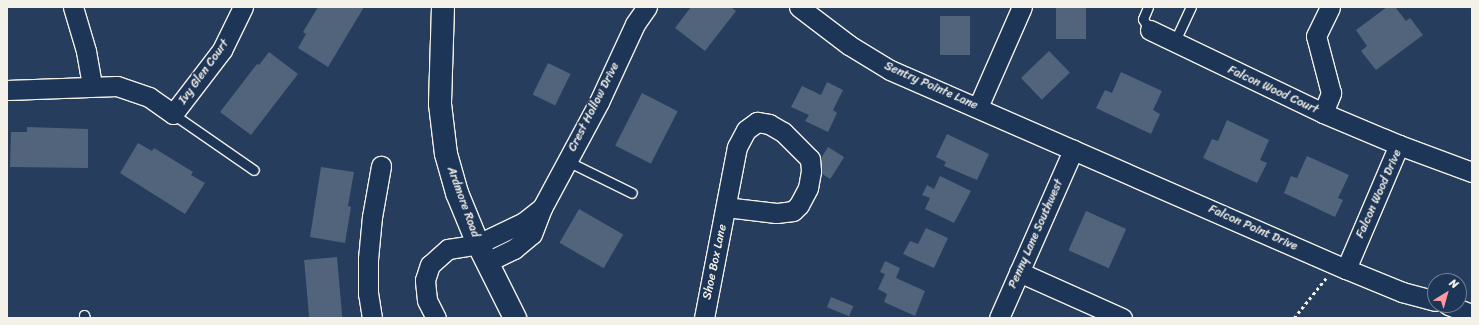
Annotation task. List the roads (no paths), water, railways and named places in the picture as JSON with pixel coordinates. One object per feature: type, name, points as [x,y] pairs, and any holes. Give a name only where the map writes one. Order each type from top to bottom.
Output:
[{"type":"street","points":[[73,7],[86,51],[92,86]]},
{"type":"street","name":"Ivy Glen Court","points":[[173,114],[222,50],[243,7]]},
{"type":"street","name":"Ardmore Road","points":[[443,7],[440,104],[446,154],[457,193],[483,253],[515,318]]},
{"type":"street","name":"Crest Hollow Drive","points":[[436,318],[428,300],[425,280],[430,265],[448,249],[483,253],[514,249],[532,234],[542,208],[599,102],[635,24],[647,7]]},
{"type":"street","name":"Sentry Pointe Lane","points":[[798,7],[849,45],[890,70],[978,107],[1072,150]]},
{"type":"street","points":[[978,107],[1022,7]]},
{"type":"street","points":[[1323,114],[1331,93],[1316,36],[1330,7]]},
{"type":"street","name":"Falcon Wood Court","points":[[1150,30],[1174,43],[1323,114],[1399,145]]},
{"type":"street","points":[[7,90],[117,86],[149,97],[173,114]]},
{"type":"street","name":"Shoe Box Lane","points":[[704,318],[711,274],[726,207],[737,147],[746,130],[757,122],[769,124],[783,132],[810,159],[811,171],[808,188],[799,204],[793,211],[776,213],[726,207]]},
{"type":"street","name":"Falcon Wood Drive","points":[[1341,267],[1399,145],[1472,172]]},
{"type":"street","name":"Falcon Point Drive","points":[[1072,150],[1341,267],[1402,292],[1427,299]]},
{"type":"street","name":"Penny Lane Southwest","points":[[999,318],[1072,150]]},
{"type":"street","points":[[372,318],[368,294],[368,259],[372,217],[381,166]]},
{"type":"street","points":[[1019,272],[1122,318]]},
{"type":"lane","points":[[1148,7],[1143,19],[1150,30]]},
{"type":"lane","points":[[1174,43],[1191,7]]},
{"type":"lane","points":[[173,114],[254,170]]},
{"type":"lane","points":[[567,161],[632,193]]}]
